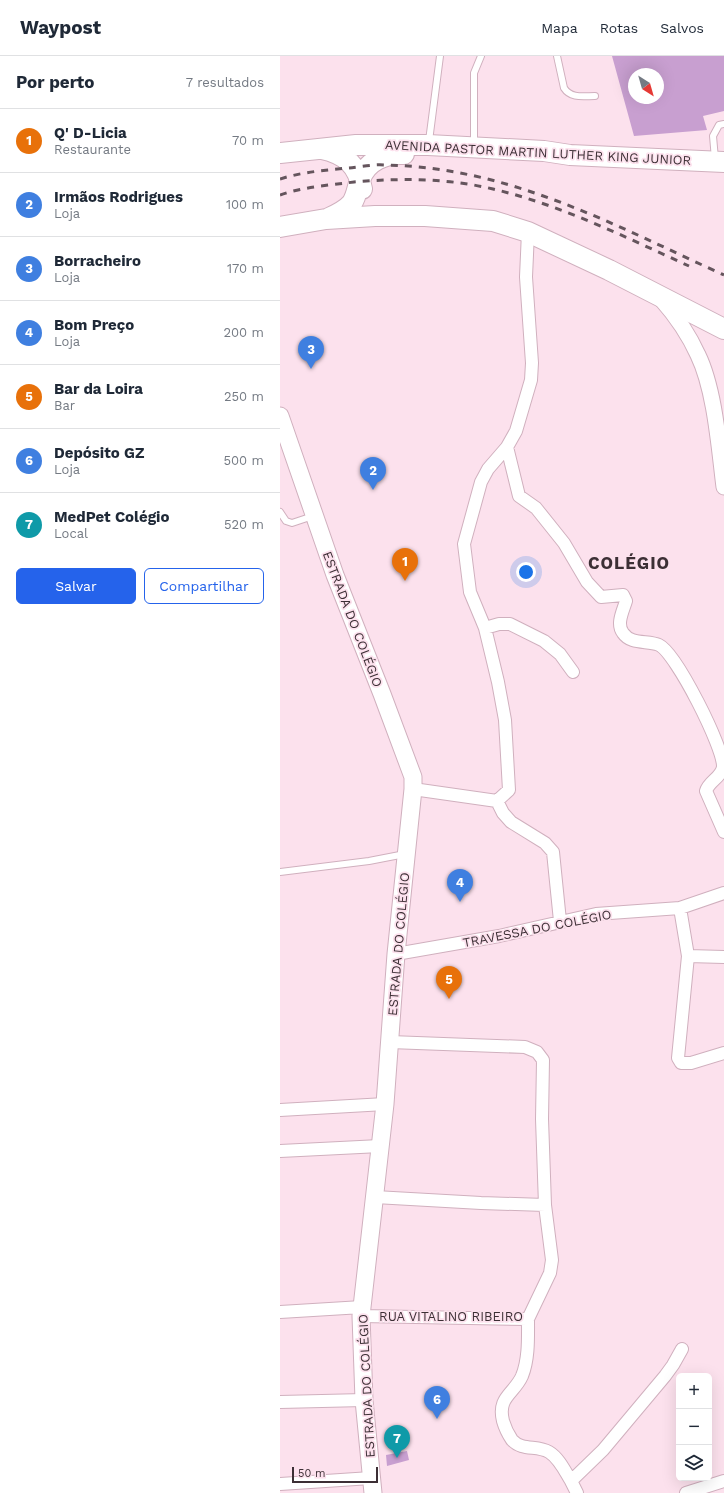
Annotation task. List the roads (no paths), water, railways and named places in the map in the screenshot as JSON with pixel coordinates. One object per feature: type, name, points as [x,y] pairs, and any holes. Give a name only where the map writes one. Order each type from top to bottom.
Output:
[{"type":"main road","name":"AVENIDA PASTOR MARTIN LUTHER KING JUNIOR","points":[[280,153],[356,145],[428,145],[544,151],[570,155],[720,162]]},
{"type":"main road","points":[[322,149],[334,152],[343,157],[357,170],[362,194],[366,203],[379,211],[493,221],[528,232],[609,270],[724,329]]},
{"type":"main road","points":[[326,219],[347,208],[357,195],[360,179],[364,171],[374,161],[387,156],[397,154],[508,162],[543,160],[570,155]]},
{"type":"main road","points":[[280,227],[326,219],[375,216],[426,216]]},
{"type":"main road","name":"ESTRADA DO COLÉGIO","points":[[280,416],[283,435],[413,777],[407,854],[396,954],[385,1104],[361,1312],[364,1400],[372,1486]]},
{"type":"street","points":[[497,801],[509,790],[510,781],[505,720],[498,682],[485,628],[470,592],[464,544],[481,482],[488,469],[507,447],[516,431],[531,380],[532,362],[526,277],[528,232]]},
{"type":"street","points":[[658,296],[674,314],[699,356],[707,379],[720,434],[724,486]]},
{"type":"street","points":[[507,447],[519,496],[536,508],[564,543],[588,582],[601,597],[622,595],[626,601],[620,623],[622,632],[629,639],[659,645],[669,654],[677,665],[713,729],[723,759],[721,779],[708,785],[706,791],[708,799],[724,832]]},
{"type":"street","points":[[485,628],[499,624],[510,624],[544,641],[560,654],[573,672]]},
{"type":"street","points":[[413,789],[497,801]]},
{"type":"street","points":[[497,801],[503,813],[511,822],[545,843],[553,852],[560,921]]},
{"type":"street","name":"TRAVESSA DO COLÉGIO","points":[[396,954],[499,936],[596,914],[680,908],[724,893]]},
{"type":"street","points":[[680,908],[688,956],[678,1058],[681,1062],[691,1063],[724,1053]]},
{"type":"street","points":[[688,956],[724,957]]},
{"type":"street","name":"RUA VITALINO RIBEIRO","points":[[280,1312],[361,1312],[528,1319],[550,1273],[552,1247],[545,1205],[542,1119],[543,1060],[537,1052],[525,1047],[390,1042]]},
{"type":"street","points":[[280,1110],[385,1104]]},
{"type":"street","points":[[280,1152],[380,1146]]},
{"type":"street","points":[[375,1197],[545,1205]]},
{"type":"street","points":[[528,1319],[527,1356],[522,1376],[506,1397],[502,1405],[501,1414],[506,1430],[513,1440],[522,1447],[548,1451],[556,1457],[571,1480],[576,1493]]},
{"type":"street","points":[[571,1480],[603,1450],[665,1376],[682,1349]]},
{"type":"street","points":[[280,1402],[364,1400]]},
{"type":"street","points":[[686,1493],[724,1481]]},
{"type":"street","points":[[280,1484],[372,1486]]},
{"type":"lane","points":[[428,145],[440,56]]},
{"type":"lane","points":[[474,147],[474,73],[481,56]]},
{"type":"lane","points":[[557,56],[564,88],[567,93],[573,96],[595,96]]},
{"type":"lane","points":[[720,162],[713,136],[719,125],[724,124]]},
{"type":"lane","points":[[280,512],[286,521],[292,524],[314,516]]},
{"type":"lane","points":[[280,872],[369,861],[407,854]]},
{"type":"railway","points":[[280,179],[314,172],[371,165],[431,168],[475,176],[560,202],[642,237],[724,275]]},
{"type":"railway","points":[[280,195],[317,187],[371,181],[424,180],[476,185],[518,196],[568,213],[617,233],[689,266]]},
{"type":"place","name":"Borracheiro","points":[[311,369]]},
{"type":"place","name":"Irmãos Rodrigues","points":[[373,490]]},
{"type":"place","name":"Q' D-Licia","points":[[405,581]]},
{"type":"place","name":"Bom Preço","points":[[460,902]]},
{"type":"place","name":"Bar da Loira","points":[[449,999]]},
{"type":"place","name":"Depósito GZ","points":[[437,1419]]},
{"type":"place","name":"MedPet Colégio","points":[[397,1458]]},
{"type":"district","name":"COLÉGIO","points":[[629,563]]}]
